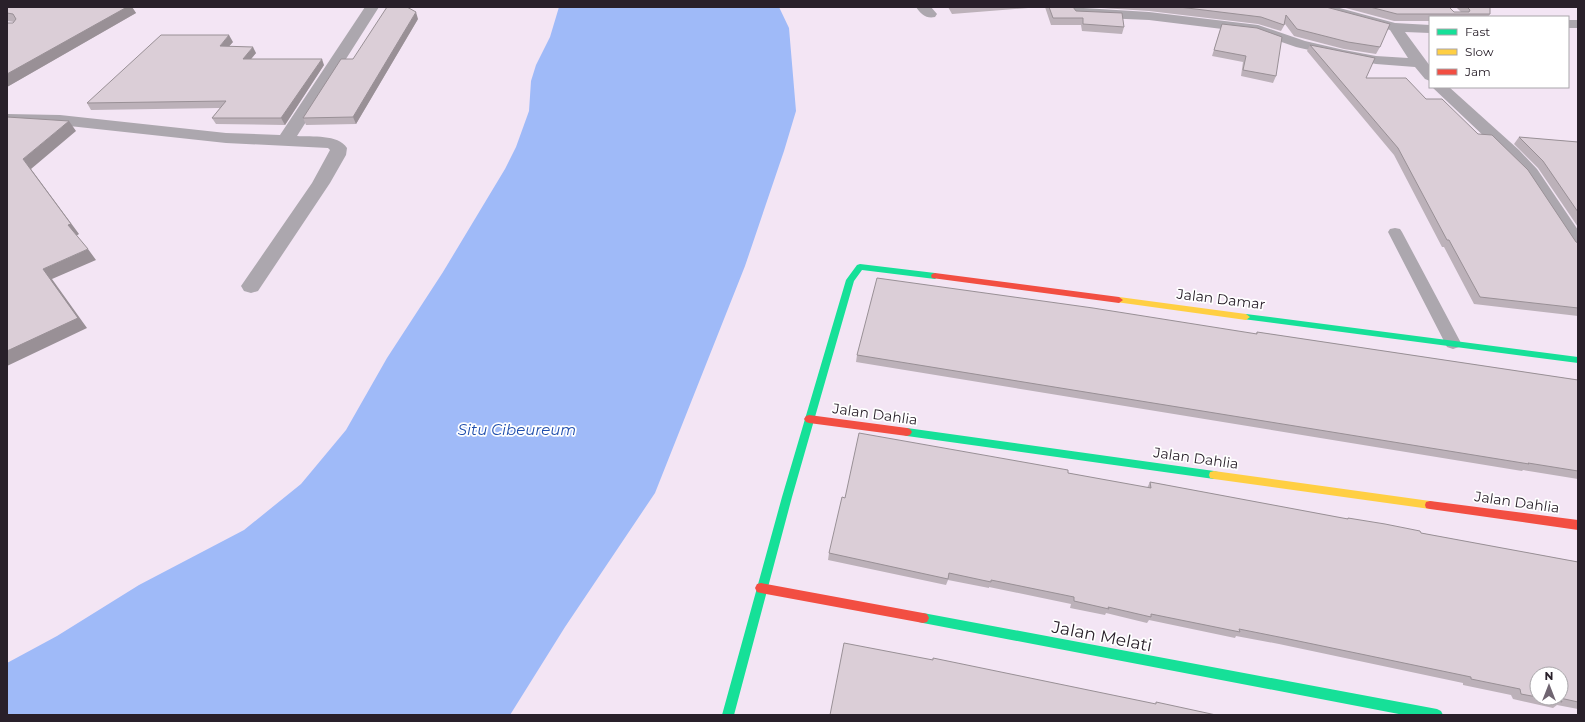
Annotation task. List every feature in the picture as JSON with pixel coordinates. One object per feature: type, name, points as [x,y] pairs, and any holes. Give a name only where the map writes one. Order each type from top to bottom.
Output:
[{"type":"street","points":[[285,141],[372,7]]},
{"type":"street","points":[[1074,7],[1080,14],[1149,16],[1195,20],[1258,29],[1295,42],[1344,54],[1376,60],[1418,62]]},
{"type":"street","points":[[1320,7],[1395,27],[1429,28]]},
{"type":"street","points":[[1395,27],[1418,62],[1429,75]]},
{"type":"street","points":[[1441,88],[1513,154],[1531,173],[1578,244]]},
{"type":"street","points":[[7,119],[60,120],[226,138],[333,144],[339,148],[337,155],[320,182],[251,286]]},
{"type":"street","name":"Jalan Damar","points":[[809,419],[850,280],[860,267],[1578,360]]},
{"type":"street","points":[[728,715],[761,588],[809,419]]},
{"type":"street","name":"Jalan Dahlia","points":[[809,419],[1578,525]]},
{"type":"street","name":"Jalan Melati","points":[[761,588],[1437,715]]},
{"type":"lane","points":[[1395,232],[1452,343]]},
{"type":"water","name":"Situ Cibeureum","points":[[559,7],[779,7],[789,28],[796,111],[745,266],[655,493],[565,627],[510,715],[7,715],[7,663],[57,636],[139,585],[244,530],[301,484],[346,430],[387,358],[443,272],[505,169],[516,147],[529,111],[531,81],[536,65],[550,37]]},
{"type":"building","points":[[7,7],[127,7],[7,74],[7,23],[13,23],[16,19],[13,14],[7,13]]},
{"type":"building","points":[[387,7],[407,7],[416,12],[353,117],[303,118],[341,59],[353,59]]},
{"type":"building","points":[[1049,7],[1073,7],[1076,11],[1122,13],[1124,27],[1083,24],[1083,18],[1053,18]]},
{"type":"building","points":[[1179,7],[1326,7],[1390,24],[1380,47],[1348,42],[1297,29],[1286,15],[1284,25],[1261,17]]},
{"type":"building","points":[[1370,7],[1449,7],[1454,12],[1469,12],[1470,10],[1467,7],[1490,7],[1490,14],[1397,14]]},
{"type":"building","points":[[1222,24],[1257,28],[1282,37],[1276,76],[1243,70],[1246,56],[1214,50]]},
{"type":"building","points":[[161,35],[229,35],[220,46],[253,47],[243,59],[322,59],[281,118],[212,118],[226,101],[87,103]]},
{"type":"building","points":[[1310,45],[1375,58],[1366,78],[1406,78],[1426,99],[1442,99],[1478,134],[1492,135],[1528,170],[1578,243],[1578,308],[1480,297],[1449,240],[1447,240],[1398,148]]},
{"type":"building","points":[[7,117],[69,121],[23,159],[71,224],[68,225],[88,249],[43,269],[78,318],[7,351]]},
{"type":"building","points":[[1519,137],[1578,142],[1578,212],[1543,161]]},
{"type":"building","points":[[877,278],[1093,308],[1257,334],[1257,332],[1578,380],[1578,471],[857,355]]},
{"type":"building","points":[[859,433],[1068,470],[1068,473],[1151,488],[1150,482],[1348,519],[1385,524],[1420,531],[1421,533],[1578,562],[1578,702],[1569,700],[1569,666],[1529,666],[1529,696],[1521,694],[1520,689],[1471,679],[1471,677],[1284,638],[1239,629],[1240,632],[1151,614],[1151,617],[1074,601],[1074,597],[991,580],[991,582],[949,573],[948,579],[829,553],[842,497],[845,498]]},
{"type":"building","points":[[844,643],[933,660],[933,658],[1216,715],[830,715]]},
{"type":"traffic: fast","points":[[728,715],[787,497],[850,280],[860,267],[935,276]]},
{"type":"traffic: fast","points":[[1246,317],[1578,360]]},
{"type":"traffic: fast","points":[[907,432],[1214,475]]},
{"type":"traffic: fast","points":[[923,618],[1437,715]]},
{"type":"traffic: slow","points":[[1119,300],[1246,317]]},
{"type":"traffic: slow","points":[[1214,475],[1430,505]]},
{"type":"traffic: jam","points":[[935,276],[1119,300]]},
{"type":"traffic: jam","points":[[809,419],[907,432]]},
{"type":"traffic: jam","points":[[1430,505],[1578,525]]},
{"type":"traffic: jam","points":[[761,588],[923,618]]}]
